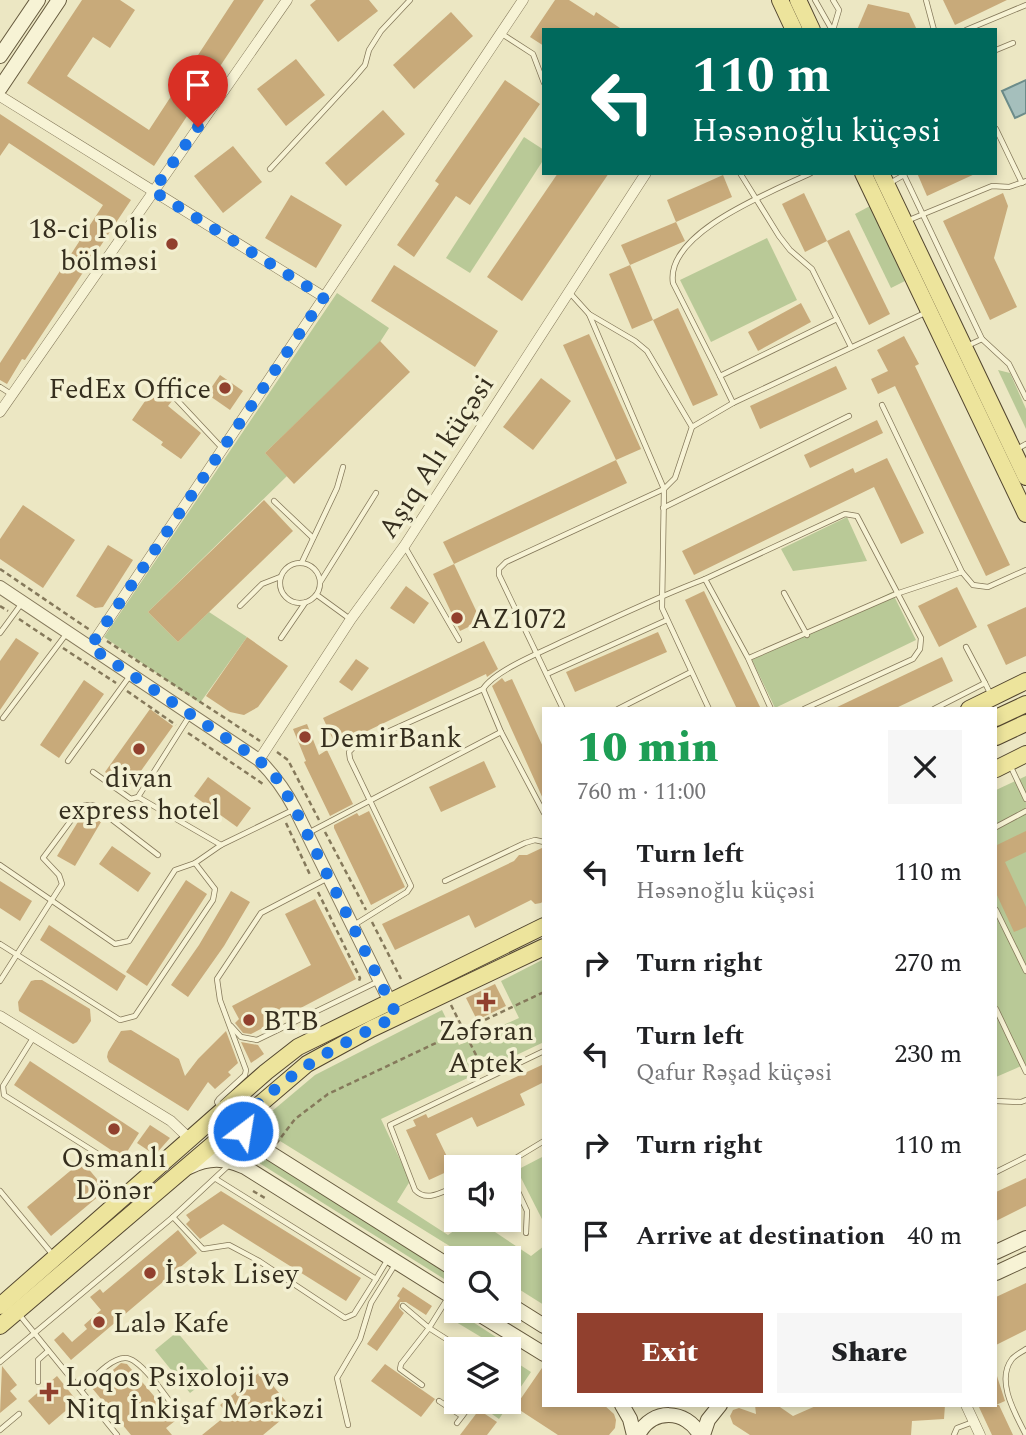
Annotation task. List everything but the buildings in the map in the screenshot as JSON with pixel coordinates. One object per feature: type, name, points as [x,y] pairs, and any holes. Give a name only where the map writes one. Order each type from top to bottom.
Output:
[{"type":"main road","points":[[0,56],[38,0]]},
{"type":"main road","points":[[0,88],[59,0]]},
{"type":"main road","points":[[780,0],[793,28]]},
{"type":"main road","points":[[798,0],[812,28]]},
{"type":"main road","points":[[864,175],[1026,514]]},
{"type":"main road","points":[[883,179],[963,347],[1020,447],[1026,477]]},
{"type":"main road","points":[[971,707],[989,691],[1026,681]]},
{"type":"main road","points":[[997,718],[1026,704]]},
{"type":"main road","points":[[997,737],[1026,723]]},
{"type":"main road","points":[[1002,766],[1026,754]]},
{"type":"main road","points":[[0,1306],[298,1047],[542,927]]},
{"type":"main road","points":[[0,1325],[307,1064],[397,1016],[542,948]]},
{"type":"main road","points":[[251,1111],[243,1122],[243,1131],[258,1146],[444,1263]]},
{"type":"main road","points":[[239,1165],[258,1146]]},
{"type":"main road","points":[[185,1169],[209,1159],[239,1165],[444,1292]]},
{"type":"main road","points":[[997,1252],[1026,1238]]},
{"type":"main road","points":[[997,1273],[1026,1259]]},
{"type":"main road","points":[[521,1312],[542,1325]]},
{"type":"main road","points":[[494,1323],[517,1337]]},
{"type":"main road","points":[[521,1340],[542,1353]]},
{"type":"main road","points":[[623,1407],[636,1435],[650,1420],[670,1407]]},
{"type":"main road","points":[[672,1407],[703,1434],[708,1420],[718,1407]]},
{"type":"main road","points":[[650,1420],[666,1414],[689,1421]]},
{"type":"street","points":[[0,412],[287,0]]},
{"type":"street","points":[[90,647],[523,0]]},
{"type":"street","points":[[0,96],[324,297]]},
{"type":"street","name":"Aşıq Alı küçəsi","points":[[259,760],[351,619],[405,545],[645,175]]},
{"type":"street","points":[[0,587],[259,760],[279,781],[397,1016]]},
{"type":"street","points":[[0,1016],[171,1121],[191,1139]]},
{"type":"street","points":[[967,1407],[980,1435]]},
{"type":"lane","points":[[270,169],[365,65],[369,50],[381,31],[410,0]]},
{"type":"lane","points":[[815,0],[832,28]]},
{"type":"lane","points":[[833,0],[839,10],[834,28]]},
{"type":"lane","points":[[926,0],[933,28]]},
{"type":"lane","points":[[971,28],[1026,5]]},
{"type":"lane","points":[[501,33],[533,54],[542,78]]},
{"type":"lane","points":[[997,50],[1013,43]]},
{"type":"lane","points":[[904,223],[992,186],[1010,187],[1024,182],[997,131]]},
{"type":"lane","points":[[741,175],[779,236],[812,270],[851,347]]},
{"type":"lane","points":[[733,403],[681,299],[672,274],[679,255],[696,236],[717,221],[807,175]]},
{"type":"lane","points":[[904,175],[982,339],[1009,364],[1026,398]]},
{"type":"lane","points":[[570,293],[589,314],[647,351],[692,427]]},
{"type":"lane","points":[[562,707],[499,575],[499,569],[506,562],[664,489],[675,478],[692,427],[733,403],[929,311]]},
{"type":"lane","points":[[589,314],[664,489],[662,608],[708,707]]},
{"type":"lane","points":[[720,376],[837,319]]},
{"type":"lane","points":[[963,347],[982,339]]},
{"type":"lane","points":[[164,386],[222,449]]},
{"type":"lane","points":[[0,387],[12,395]]},
{"type":"lane","points":[[882,405],[962,572],[973,585],[988,587],[1026,570]]},
{"type":"lane","points":[[663,508],[849,416]]},
{"type":"lane","points":[[302,562],[337,488],[343,467]]},
{"type":"lane","points":[[281,638],[305,603],[317,595],[321,581],[376,493]]},
{"type":"lane","points":[[274,501],[313,538]]},
{"type":"lane","points":[[353,926],[407,892],[411,886],[350,759],[349,752],[354,747],[483,690],[488,681],[538,653],[851,513],[857,516],[921,638],[918,654],[913,659],[808,707]]},
{"type":"lane","points":[[405,545],[458,640]]},
{"type":"lane","points":[[305,603],[285,597],[279,584],[280,577],[288,566],[302,562],[315,568],[321,581]]},
{"type":"lane","points":[[748,658],[807,635],[896,594],[962,572]]},
{"type":"lane","points":[[240,606],[262,584],[280,577]]},
{"type":"lane","points":[[705,579],[748,658],[770,707]]},
{"type":"lane","points":[[784,593],[807,635]]},
{"type":"lane","points":[[317,595],[351,619]]},
{"type":"lane","points":[[0,634],[23,603]]},
{"type":"lane","points":[[547,674],[667,620]]},
{"type":"lane","points":[[4,718],[67,633]]},
{"type":"lane","points":[[940,707],[989,691],[966,647]]},
{"type":"lane","points":[[622,707],[691,672]]},
{"type":"lane","points":[[68,761],[131,675]]},
{"type":"lane","points":[[483,690],[501,732],[542,809]]},
{"type":"lane","points":[[93,772],[131,799],[138,797],[190,715]]},
{"type":"lane","points":[[306,833],[501,732]]},
{"type":"lane","points":[[1002,766],[1026,799]]},
{"type":"lane","points":[[138,797],[221,845]]},
{"type":"lane","points":[[0,981],[62,884],[45,862],[44,854],[78,811],[93,805],[158,855]]},
{"type":"lane","points":[[0,865],[115,944],[123,943],[129,941],[175,870],[195,863],[221,845],[295,809]]},
{"type":"lane","points":[[997,826],[1026,811]]},
{"type":"lane","points":[[445,881],[526,843],[535,840],[542,842]]},
{"type":"lane","points":[[0,944],[120,1020],[135,1016],[213,900],[215,889],[195,863]]},
{"type":"lane","points":[[223,1110],[217,1102],[245,1075],[246,1070],[220,1000],[217,979],[257,917],[267,909],[329,878]]},
{"type":"lane","points":[[997,912],[1026,971]]},
{"type":"lane","points":[[229,1024],[241,1037],[257,1040],[380,981]]},
{"type":"lane","points":[[997,1011],[1026,1072]]},
{"type":"lane","points":[[34,1038],[3,1086],[4,1095],[98,1154]]},
{"type":"lane","points":[[444,1191],[427,1198],[415,1190],[390,1125],[542,1052]]},
{"type":"lane","points":[[997,1101],[1026,1100]]},
{"type":"lane","points":[[521,1156],[542,1142]]},
{"type":"lane","points":[[997,1171],[1026,1157]]},
{"type":"lane","points":[[0,1362],[216,1179],[239,1165]]},
{"type":"lane","points":[[216,1179],[376,1279]]},
{"type":"lane","points":[[0,1191],[56,1258]]},
{"type":"lane","points":[[521,1198],[527,1211],[526,1233]]},
{"type":"lane","points":[[173,1217],[199,1246],[210,1249],[229,1245],[259,1261],[345,1318],[354,1314],[376,1279],[392,1260]]},
{"type":"lane","points":[[348,1425],[337,1378],[360,1339],[371,1303],[392,1260]]},
{"type":"lane","points":[[403,1306],[444,1338]]},
{"type":"lane","points":[[422,1385],[400,1369],[401,1364],[444,1309]]},
{"type":"lane","points":[[17,1311],[117,1435]]},
{"type":"lane","points":[[1026,1349],[1013,1358],[1006,1379],[1007,1390],[1026,1435]]},
{"type":"lane","points":[[37,1382],[38,1360],[48,1351]]},
{"type":"lane","points":[[82,1390],[113,1362],[125,1358],[137,1361],[181,1417]]},
{"type":"lane","points":[[439,1401],[462,1416],[457,1423]]},
{"type":"lane","points":[[0,1430],[19,1414]]},
{"type":"lane","points":[[954,1435],[957,1428],[974,1421]]},
{"type":"path","points":[[0,606],[266,786]]},
{"type":"path","points":[[282,815],[360,978],[352,987],[354,994]]},
{"type":"path","points":[[284,1149],[276,1144],[295,1119],[328,1094],[542,993]]},
{"type":"path","points":[[449,1000],[487,1077]]},
{"type":"green space","points":[[524,137],[542,149],[542,162],[470,273],[446,258]]},
{"type":"green space","points":[[870,206],[905,281],[891,288],[855,214]]},
{"type":"green space","points":[[767,238],[797,300],[711,342],[680,280]]},
{"type":"green space","points":[[337,293],[389,328],[380,342],[265,453],[287,476],[148,612],[178,642],[209,612],[247,637],[200,703],[104,637]]},
{"type":"green space","points":[[998,370],[1010,373],[1026,409],[1026,429]]},
{"type":"green space","points":[[847,517],[867,561],[793,571],[781,549]]},
{"type":"green space","points":[[892,592],[916,640],[777,707],[775,707],[752,660]]},
{"type":"green space","points":[[1026,776],[1026,1064],[997,1077],[997,790]]},
{"type":"green space","points":[[542,960],[542,1043],[381,1119],[410,1181],[397,1202],[448,1235],[452,1232],[495,1232],[516,1246],[450,1246],[259,1128],[258,1123],[315,1075],[442,1010],[459,1045],[519,1018],[501,981]]},
{"type":"green space","points":[[260,1155],[444,1271],[444,1279],[256,1161]]},
{"type":"green space","points":[[542,1157],[542,1219],[521,1178],[521,1168]]},
{"type":"green space","points":[[542,1248],[542,1304],[521,1291],[521,1249],[531,1256]]},
{"type":"green space","points":[[458,1323],[474,1323],[496,1337],[481,1337]]},
{"type":"green space","points":[[177,1332],[213,1375],[190,1393],[155,1350]]},
{"type":"green space","points":[[521,1366],[531,1372],[521,1387]]},
{"type":"water","points":[[1026,80],[1026,113],[1015,118],[1002,91]]},
{"type":"place","name":"18-ci Polis bölməsi","points":[[172,244]]},
{"type":"place","name":"FedEx Office","points":[[225,388]]},
{"type":"place","name":"AZ1072","points":[[457,618]]},
{"type":"place","name":"DemirBank","points":[[305,737]]},
{"type":"place","name":"divan express hotel","points":[[139,749]]},
{"type":"place","name":"Zəfəran Aptek","points":[[486,1002]]},
{"type":"place","name":"BTB","points":[[249,1020]]},
{"type":"place","name":"Osmanlı Dönər","points":[[114,1129]]},
{"type":"place","name":"İstək Lisey","points":[[150,1273]]},
{"type":"place","name":"Lalə Kafe","points":[[99,1322]]},
{"type":"place","name":"Loqos Psixoloji və Nitq İnkişaf Mərkəzi","points":[[49,1392]]},
{"type":"route","points":[[198,127],[153,191],[324,297],[90,647],[259,760],[279,781],[397,1016],[320,1055],[293,1073],[251,1111],[243,1122],[243,1131]]}]
